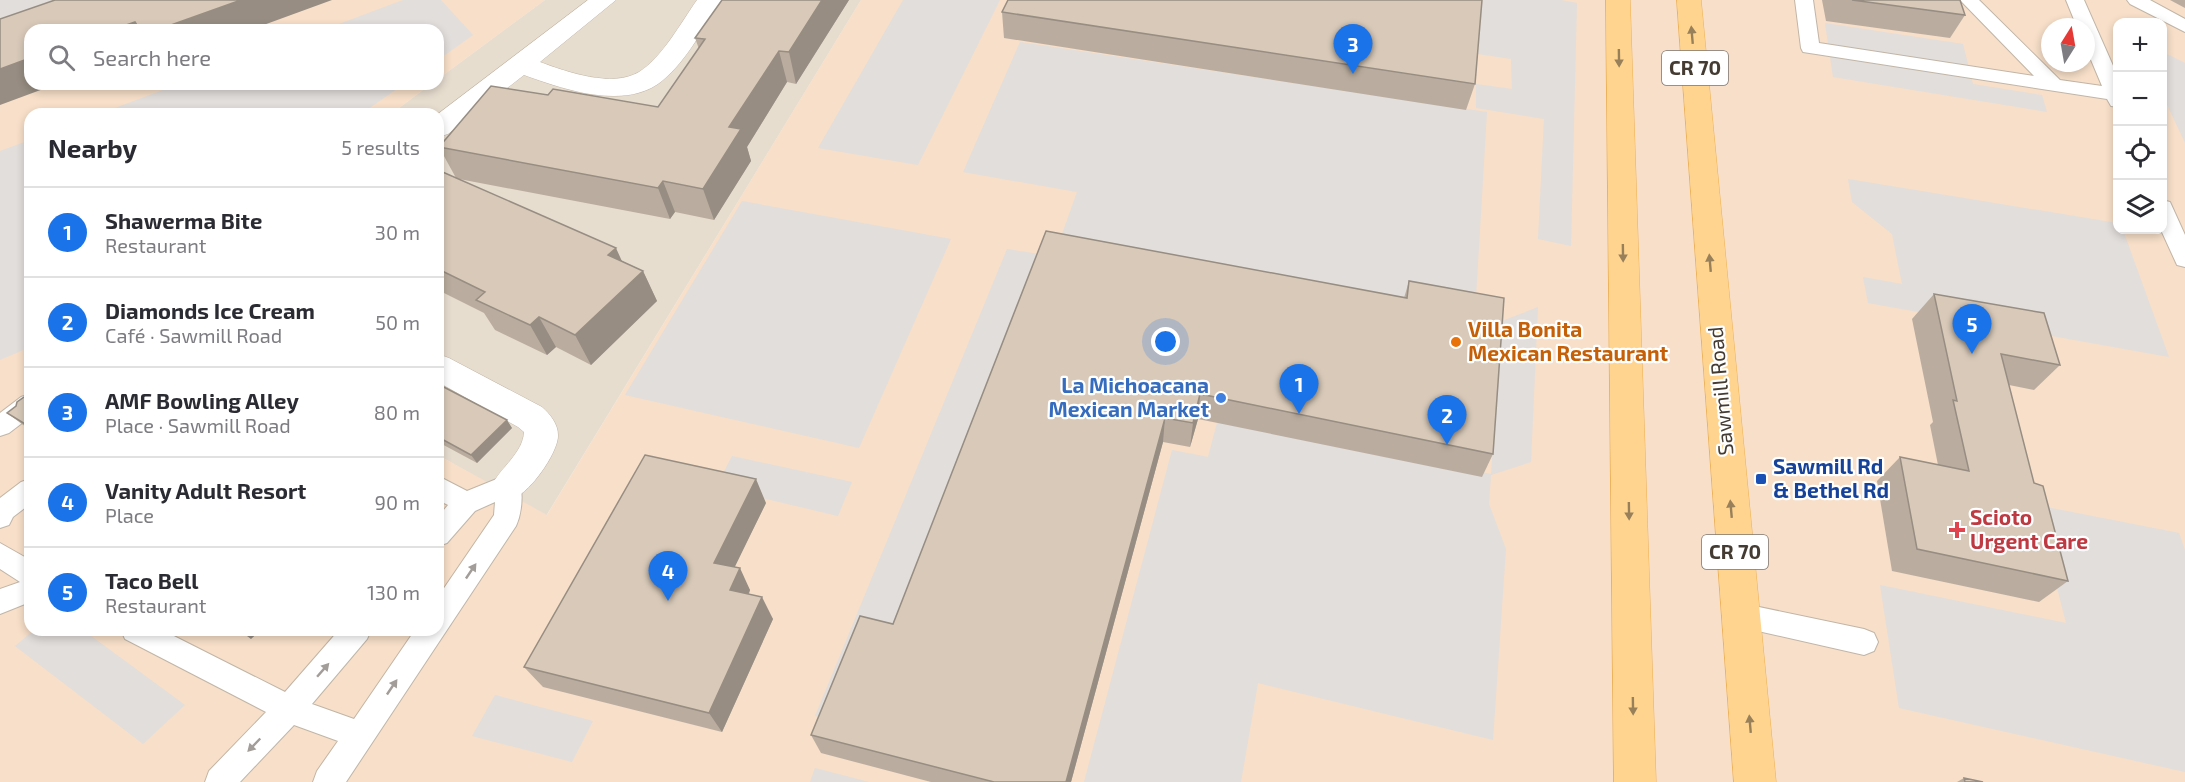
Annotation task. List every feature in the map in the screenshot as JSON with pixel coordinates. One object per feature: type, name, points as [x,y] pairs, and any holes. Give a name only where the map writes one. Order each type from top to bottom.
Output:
[{"type":"main road","points":[[1618,0],[1635,782]]},
{"type":"main road","name":"Sawmill Road","points":[[1689,0],[1740,615],[1757,781]]},
{"type":"street","points":[[444,123],[604,0]]},
{"type":"street","points":[[521,64],[551,75],[602,85],[623,87],[639,83],[656,72],[710,0]]},
{"type":"street","points":[[444,370],[530,417],[540,426],[542,435],[538,449],[509,485]]},
{"type":"lane","points":[[1804,0],[1810,48],[2054,85],[2113,97]]},
{"type":"lane","points":[[1969,0],[2054,85]]},
{"type":"lane","points":[[2075,0],[2113,91]]},
{"type":"lane","points":[[2136,0],[2185,26]]},
{"type":"lane","points":[[2167,216],[2185,259]]},
{"type":"lane","points":[[0,426],[24,408]]},
{"type":"lane","points":[[444,528],[466,503],[509,485],[507,518],[444,611]]},
{"type":"lane","points":[[444,490],[466,503]]},
{"type":"lane","points":[[0,517],[3,510],[24,494]]},
{"type":"lane","points":[[0,555],[24,570]]},
{"type":"lane","points":[[0,602],[24,592]]},
{"type":"lane","points":[[1740,615],[1864,642]]},
{"type":"lane","points":[[147,636],[289,709],[360,735]]},
{"type":"lane","points":[[220,782],[289,709],[352,636]]},
{"type":"lane","points":[[328,782],[427,636]]},
{"type":"shaded area","points":[[0,0],[545,0],[444,75],[444,24],[24,24],[24,90],[423,90],[399,108],[24,108],[24,636],[444,636],[444,458],[547,515],[861,0],[2185,0],[2185,782],[0,782]]},
{"type":"shaded area","points":[[0,0],[86,0],[0,30]]},
{"type":"shaded area","points":[[403,0],[441,0],[473,35],[444,56],[444,24],[339,24]]},
{"type":"shaded area","points":[[545,0],[861,0],[546,516],[444,458],[444,108],[399,108],[423,90],[444,90],[444,75]]},
{"type":"shaded area","points":[[903,0],[1000,0],[918,165],[818,148]]},
{"type":"shaded area","points":[[1482,0],[1561,0],[1577,3],[1571,246],[1538,239],[1544,119],[1476,108],[1476,84],[1512,89],[1511,59],[1478,54]]},
{"type":"shaded area","points":[[1825,23],[1963,44],[1973,84],[2042,95],[2047,112],[1833,77]]},
{"type":"shaded area","points":[[1020,42],[1487,112],[1476,297],[1482,318],[1056,251],[1077,192],[963,172]]},
{"type":"shaded area","points":[[2167,54],[2185,63],[2185,143],[2167,105]]},
{"type":"shaded area","points":[[163,90],[395,90],[370,108],[115,108]]},
{"type":"shaded area","points":[[24,142],[24,350],[0,360],[0,151]]},
{"type":"shaded area","points":[[1848,179],[2113,222],[2113,234],[2124,234],[2169,357],[1868,303],[1863,277],[1902,284],[1892,234],[1852,202]]},
{"type":"shaded area","points":[[742,201],[951,239],[859,448],[625,395]]},
{"type":"shaded area","points":[[1007,249],[1039,254],[895,635],[845,723],[815,716]]},
{"type":"shaded area","points":[[1538,307],[1531,462],[1491,475],[1489,504],[1506,549],[1493,740],[1258,683],[1241,782],[1084,782],[1172,450],[1208,457],[1219,415],[1491,474],[1502,321]]},
{"type":"shaded area","points":[[732,456],[852,482],[838,516],[716,487]]},
{"type":"shaded area","points":[[2036,505],[2179,533],[2185,550],[2185,772],[1899,708],[1880,585],[2066,623]]},
{"type":"shaded area","points":[[27,636],[91,636],[185,705],[143,744],[15,646]]},
{"type":"shaded area","points":[[495,695],[593,721],[572,762],[472,736]]},
{"type":"shaded area","points":[[815,768],[869,782],[810,782]]},
{"type":"building","points":[[55,0],[241,0],[174,24],[136,24],[135,22],[129,24],[24,24],[24,60],[0,69],[0,19]]},
{"type":"building","points":[[722,0],[822,0],[789,52],[779,51],[729,127],[741,129],[703,189],[663,181],[658,188],[444,148],[444,141],[491,86],[548,95],[553,89],[658,107],[705,39],[695,38]]},
{"type":"building","points":[[1008,0],[1482,0],[1475,84],[1002,12]]},
{"type":"building","points":[[1852,0],[1960,0],[1965,15]]},
{"type":"building","points":[[444,173],[616,248],[608,255],[643,271],[575,335],[539,317],[530,325],[476,300],[485,292],[444,272]]},
{"type":"building","points":[[1046,231],[1407,298],[1409,281],[1504,298],[1493,454],[1200,394],[1193,423],[1165,418],[1066,782],[994,782],[811,735],[860,616],[893,624]]},
{"type":"building","points":[[1934,294],[2044,313],[2060,365],[2001,354],[2034,483],[2043,486],[2068,581],[1917,549],[1900,457],[1969,471],[1953,400],[1957,401]]},
{"type":"building","points":[[444,387],[507,420],[471,455],[444,440]]},
{"type":"building","points":[[24,397],[24,423],[7,413],[16,406],[17,402]]},
{"type":"building","points":[[645,455],[756,479],[714,563],[740,568],[730,590],[762,597],[709,713],[524,667]]},
{"type":"building","points":[[1964,778],[1983,782],[1965,782]]},
{"type":"place","name":"AMF Bowling Alley","points":[[1353,74]]},
{"type":"place","name":"Villa Bonita Mexican Restaurant","points":[[1456,342]]},
{"type":"place","name":"Taco Bell","points":[[1972,354]]},
{"type":"place","name":"La Michoacana Mexican Market","points":[[1221,398]]},
{"type":"place","name":"Shawerma Bite","points":[[1299,414]]},
{"type":"place","name":"Diamonds Ice Cream","points":[[1447,445]]},
{"type":"place","name":"Sawmill Rd & Bethel Rd","points":[[1761,479]]},
{"type":"place","name":"Scioto Urgent Care","points":[[1957,530]]},
{"type":"place","name":"Vanity Adult Resort","points":[[668,601]]}]
